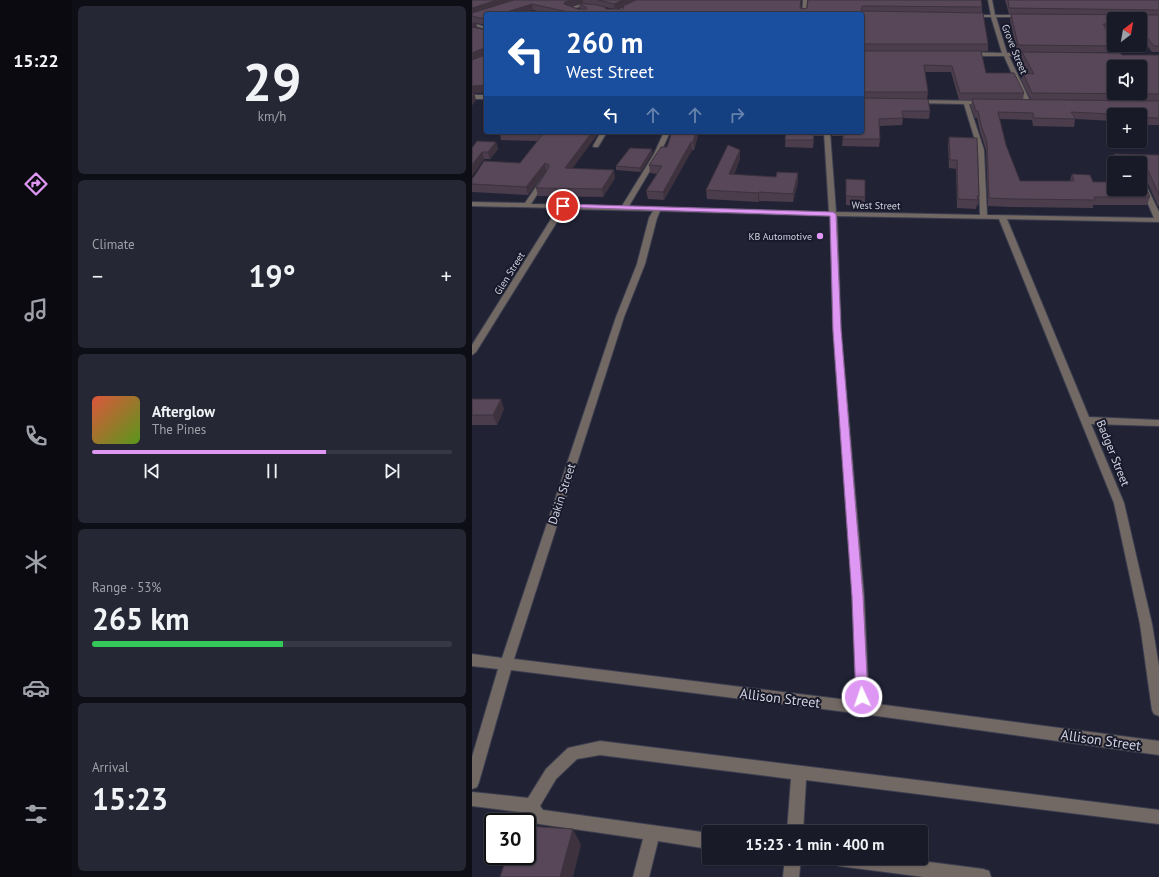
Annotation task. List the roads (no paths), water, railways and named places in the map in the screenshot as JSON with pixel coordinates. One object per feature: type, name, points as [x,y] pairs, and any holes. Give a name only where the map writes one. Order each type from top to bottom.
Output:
[{"type":"main road","points":[[610,12],[648,0]]},
{"type":"street","points":[[804,12],[805,0]]},
{"type":"street","name":"Grove Street","points":[[990,0],[996,28],[1028,103]]},
{"type":"street","points":[[579,12],[569,9],[581,5],[595,8]]},
{"type":"street","points":[[964,16],[1026,16]]},
{"type":"street","points":[[472,24],[484,27]]},
{"type":"street","points":[[960,54],[1041,55]]},
{"type":"street","points":[[472,97],[484,97]]},
{"type":"street","points":[[907,102],[989,103]]},
{"type":"street","points":[[966,103],[981,150],[984,217]]},
{"type":"street","points":[[1020,103],[1036,103]]},
{"type":"street","points":[[596,146],[603,134]]},
{"type":"street","points":[[624,207],[657,154],[666,134]]},
{"type":"street","points":[[827,134],[833,214],[837,330],[858,596],[863,708]]},
{"type":"street","points":[[527,205],[547,174]]},
{"type":"street","points":[[1147,192],[1159,220]]},
{"type":"street","name":"West Street","points":[[472,204],[1002,218],[1159,220]]},
{"type":"street","name":"Glen Street","points":[[472,352],[563,206]]},
{"type":"street","name":"Dakin Street","points":[[472,782],[506,664],[620,316],[641,264],[653,218],[658,208]]},
{"type":"street","name":"Badger Street","points":[[1002,218],[1119,503],[1146,624],[1159,710]]},
{"type":"street","points":[[1085,420],[1159,423]]},
{"type":"street","name":"Allison Street","points":[[472,660],[863,708],[1159,748]]},
{"type":"street","points":[[532,806],[551,774],[573,753],[600,748],[1159,817]]},
{"type":"street","points":[[795,825],[799,773]]},
{"type":"street","points":[[472,799],[532,806],[539,816],[702,840]]},
{"type":"street","points":[[642,877],[652,832]]},
{"type":"street","points":[[791,877],[792,865]]},
{"type":"street","points":[[884,865],[940,874],[983,877]]},
{"type":"place","name":"KB Automotive","points":[[820,236]]}]
